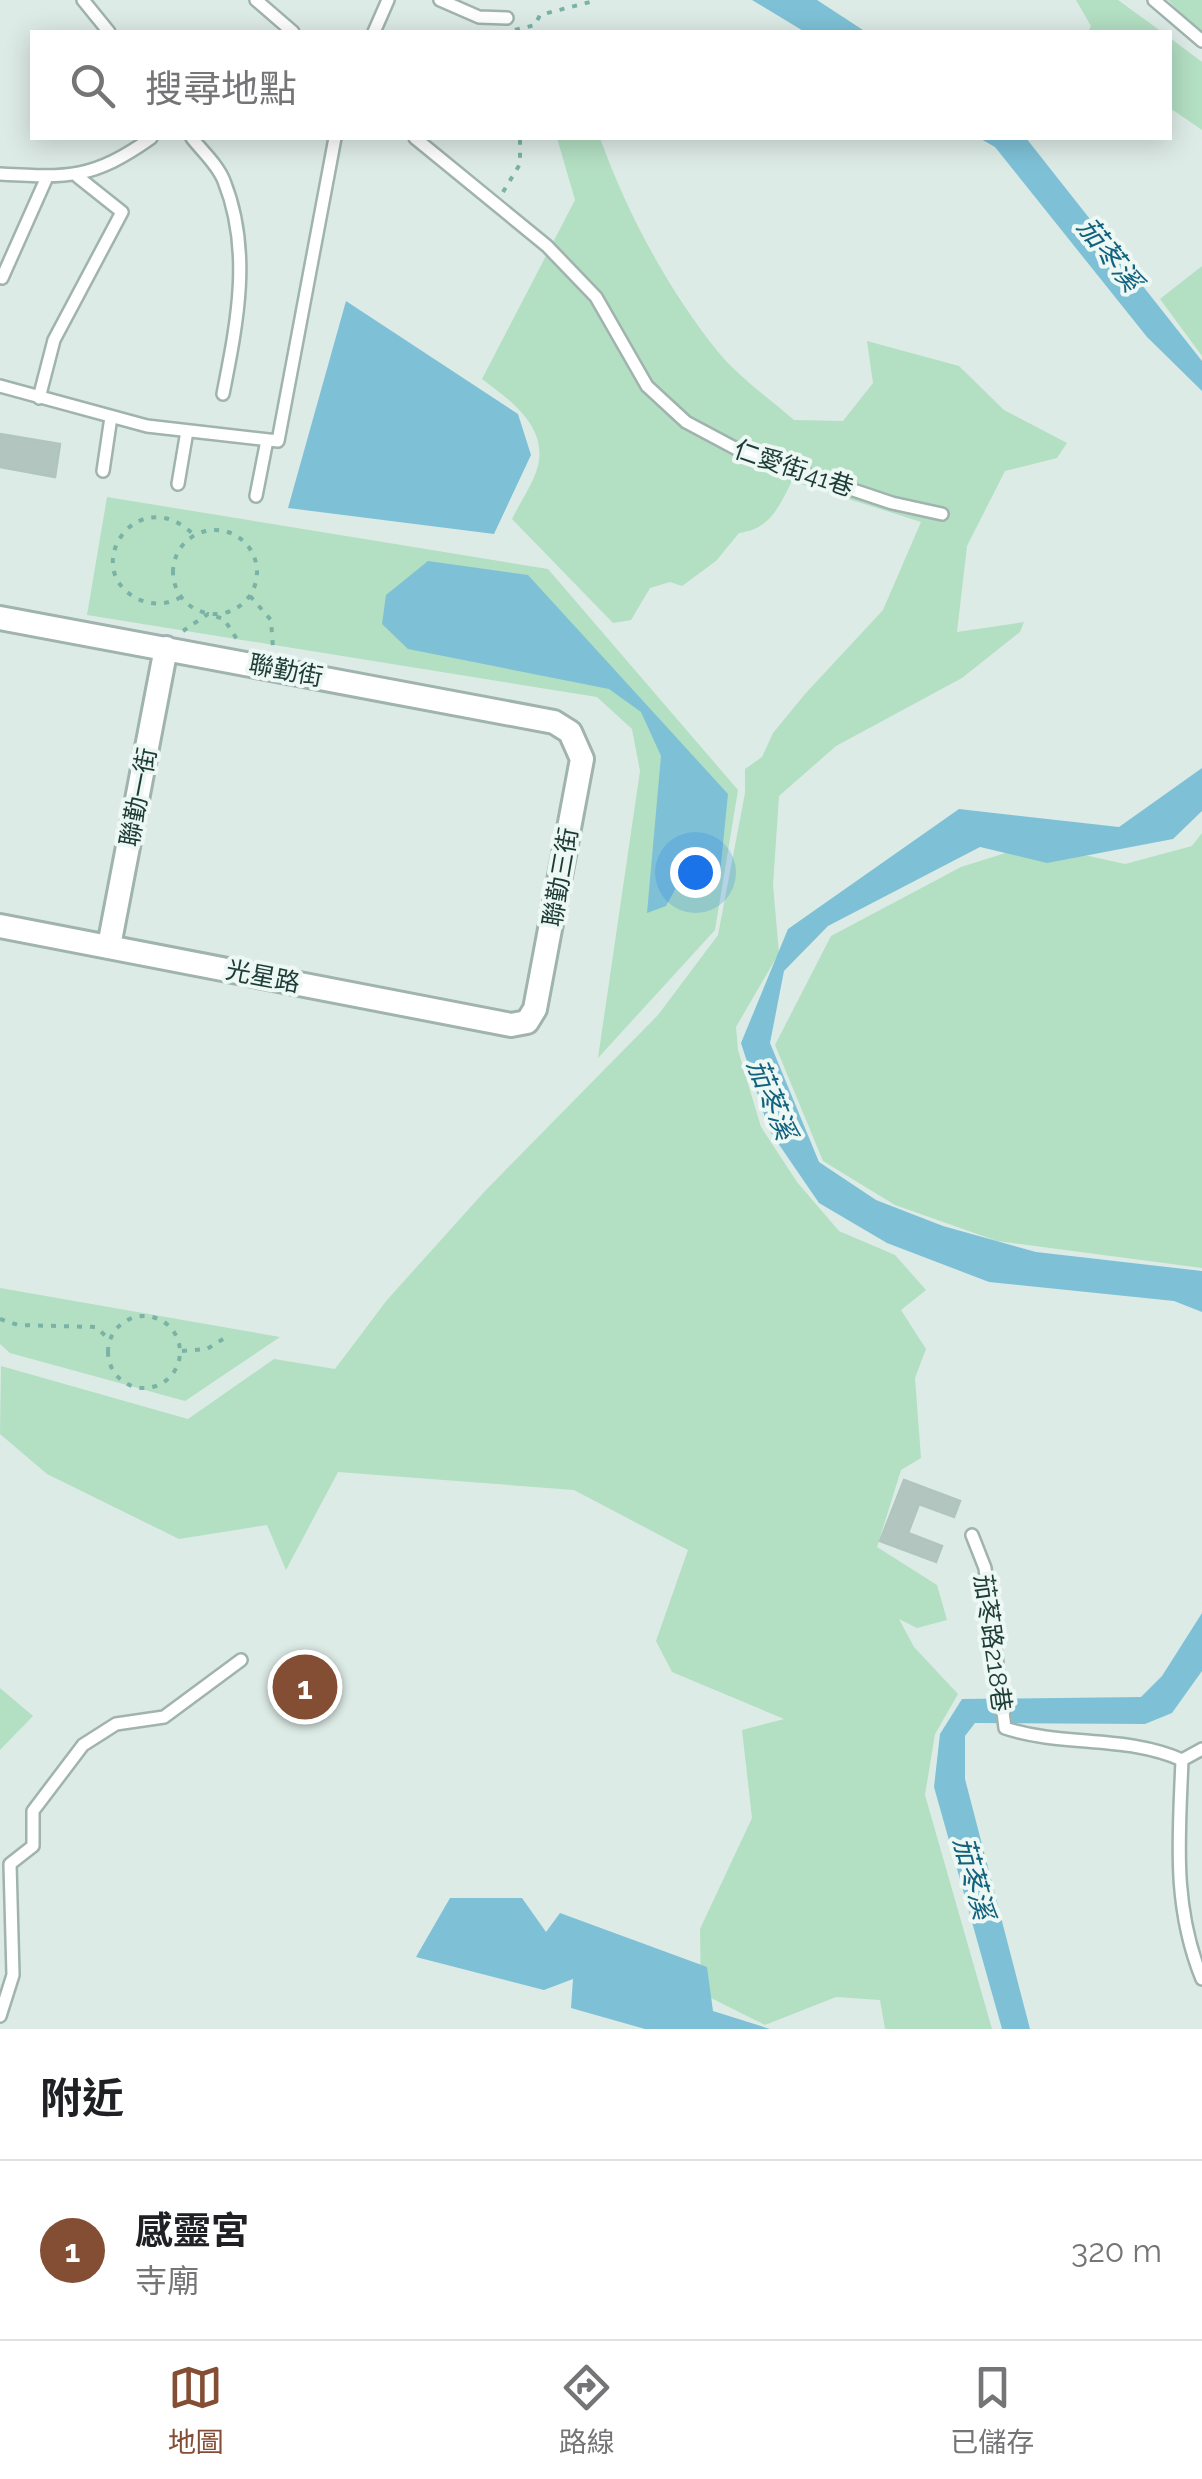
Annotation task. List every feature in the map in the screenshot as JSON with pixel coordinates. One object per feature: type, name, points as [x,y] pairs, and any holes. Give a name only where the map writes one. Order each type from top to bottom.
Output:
[{"type":"street","name":"聯勤街","points":[[0,618],[554,722],[570,732]]},
{"type":"street","name":"聯勤一街","points":[[109,946],[172,649]]},
{"type":"street","name":"聯勤三街","points":[[527,1022],[536,1009],[582,759],[570,732]]},
{"type":"street","name":"光星路","points":[[0,926],[511,1025],[527,1022]]},
{"type":"lane","points":[[83,0],[107,30]]},
{"type":"lane","points":[[256,0],[291,30]]},
{"type":"lane","points":[[375,30],[388,0]]},
{"type":"lane","points":[[440,0],[479,17],[507,18]]},
{"type":"lane","points":[[1154,0],[1202,41]]},
{"type":"lane","points":[[0,174],[78,176],[125,156],[148,140]]},
{"type":"lane","points":[[194,140],[224,178],[236,229],[242,300],[223,394]]},
{"type":"lane","points":[[256,496],[272,440],[336,140]]},
{"type":"lane","name":"仁愛街41巷","points":[[417,140],[548,246],[596,297],[648,386],[686,422],[746,454],[892,503],[942,514]]},
{"type":"lane","points":[[38,398],[54,340],[122,212],[78,176]]},
{"type":"lane","points":[[2,278],[48,177]]},
{"type":"lane","points":[[0,386],[110,416],[187,431],[272,440]]},
{"type":"lane","points":[[103,471],[110,416]]},
{"type":"lane","points":[[178,484],[187,431]]},
{"type":"lane","name":"茄苳路218巷","points":[[972,1536],[985,1568],[1005,1728],[1048,1738],[1128,1744],[1182,1760]]},
{"type":"lane","points":[[0,2016],[13,1975],[10,1864],[32,1846],[33,1811],[83,1745],[116,1724],[164,1717],[241,1660]]},
{"type":"lane","points":[[1202,1749],[1182,1760],[1178,1888],[1191,1952],[1202,1980]]},
{"type":"path","points":[[507,18],[516,30],[535,25],[540,15],[590,2]]},
{"type":"path","points":[[496,205],[520,164],[520,140]]},
{"type":"path","points":[[181,597],[160,604],[133,597],[116,575],[115,547],[132,524],[144,518],[174,520],[194,535]]},
{"type":"path","points":[[172,649],[186,625],[208,614],[235,610],[250,596],[258,577],[257,562],[242,538],[215,529],[194,535],[178,550],[172,576],[181,597],[208,614],[234,628],[239,642],[236,660]]},
{"type":"path","points":[[250,596],[271,620],[271,667]]},
{"type":"path","points":[[0,1319],[18,1325],[96,1327],[110,1340],[111,1368],[128,1384],[140,1388],[152,1387],[173,1374],[180,1351],[172,1329],[152,1317],[130,1319],[110,1340]]},
{"type":"path","points":[[180,1351],[207,1350],[228,1336]]},
{"type":"green space","points":[[1076,0],[1118,0],[1159,30],[1089,30],[1091,26]]},
{"type":"green space","points":[[1168,0],[1202,0],[1202,35],[1201,34]]},
{"type":"green space","points":[[1172,40],[1202,62],[1202,130],[1172,109]]},
{"type":"green space","points":[[558,140],[601,140],[636,222],[700,329],[727,362],[794,420],[843,421],[873,383],[867,341],[959,366],[1004,410],[1067,443],[1057,458],[1005,471],[967,546],[957,632],[1024,622],[1020,632],[962,678],[836,746],[779,796],[773,885],[779,953],[736,1027],[738,1050],[761,1127],[797,1182],[839,1231],[895,1255],[926,1290],[901,1310],[926,1349],[915,1378],[921,1458],[901,1470],[877,1547],[937,1585],[947,1620],[917,1628],[899,1619],[914,1647],[958,1694],[935,1734],[925,1795],[992,2029],[885,2029],[880,2000],[836,1997],[765,2025],[701,1993],[700,1929],[752,1818],[742,1730],[784,1719],[672,1672],[656,1641],[688,1550],[574,1490],[338,1472],[286,1570],[267,1525],[179,1539],[47,1474],[0,1434],[1,1366],[188,1419],[274,1359],[335,1369],[387,1300],[485,1191],[658,1015],[718,935],[745,793],[745,769],[762,757],[773,733],[805,694],[883,610],[921,522],[792,481],[766,522],[739,533],[716,561],[682,586],[670,582],[650,588],[631,620],[613,623],[512,519],[535,475],[539,447],[536,434],[522,413],[482,379],[575,200]]},
{"type":"green space","points":[[1202,266],[1202,356],[1160,299]]},
{"type":"green space","points":[[107,497],[548,569],[738,790],[715,930],[598,1058],[640,771],[632,729],[597,697],[87,615]]},
{"type":"green space","points":[[1202,833],[1202,1268],[997,1241],[895,1205],[823,1161],[775,1045],[831,936],[961,867],[1034,844],[1125,864],[1192,846]]},
{"type":"green space","points":[[0,1288],[280,1337],[185,1401],[10,1353],[0,1344]]},
{"type":"green space","points":[[0,1688],[33,1716],[0,1750]]},
{"type":"water","points":[[752,0],[817,0],[863,30],[802,30]]},
{"type":"water","name":"茄苳溪","points":[[983,140],[1028,140],[1202,361],[1202,391],[1147,337],[995,147]]},
{"type":"water","points":[[346,301],[518,414],[531,455],[494,534],[288,508]]},
{"type":"water","points":[[428,561],[528,575],[728,794],[720,874],[702,890],[677,886],[666,906],[647,913],[661,756],[641,712],[609,689],[408,649],[382,624],[386,595]]},
{"type":"water","name":"茄苳溪","points":[[1202,768],[1202,811],[1173,839],[1047,863],[980,847],[828,926],[784,971],[770,1043],[819,1162],[876,1200],[943,1226],[1036,1252],[1202,1271],[1202,1312],[1174,1301],[989,1282],[887,1243],[819,1203],[769,1130],[741,1043],[788,929],[959,809],[1119,827]]},
{"type":"water","name":"茄苳溪","points":[[1202,1613],[1202,1671],[1172,1713],[1145,1724],[975,1723],[965,1736],[965,1779],[1030,2029],[1002,2029],[934,1787],[940,1734],[962,1699],[1141,1697],[1162,1676]]},
{"type":"water","points":[[450,1898],[522,1898],[546,1932],[560,1913],[707,1967],[713,2011],[770,2029],[645,2029],[571,2008],[573,1979],[544,1990],[416,1957]]},
{"type":"building","points":[[0,434],[60,444],[55,477],[0,467]]},
{"type":"building","points":[[904,1480],[960,1501],[954,1517],[919,1504],[908,1533],[942,1546],[936,1562],[880,1541]]},
{"type":"place","name":"感靈宮","points":[[305,1687]]}]
